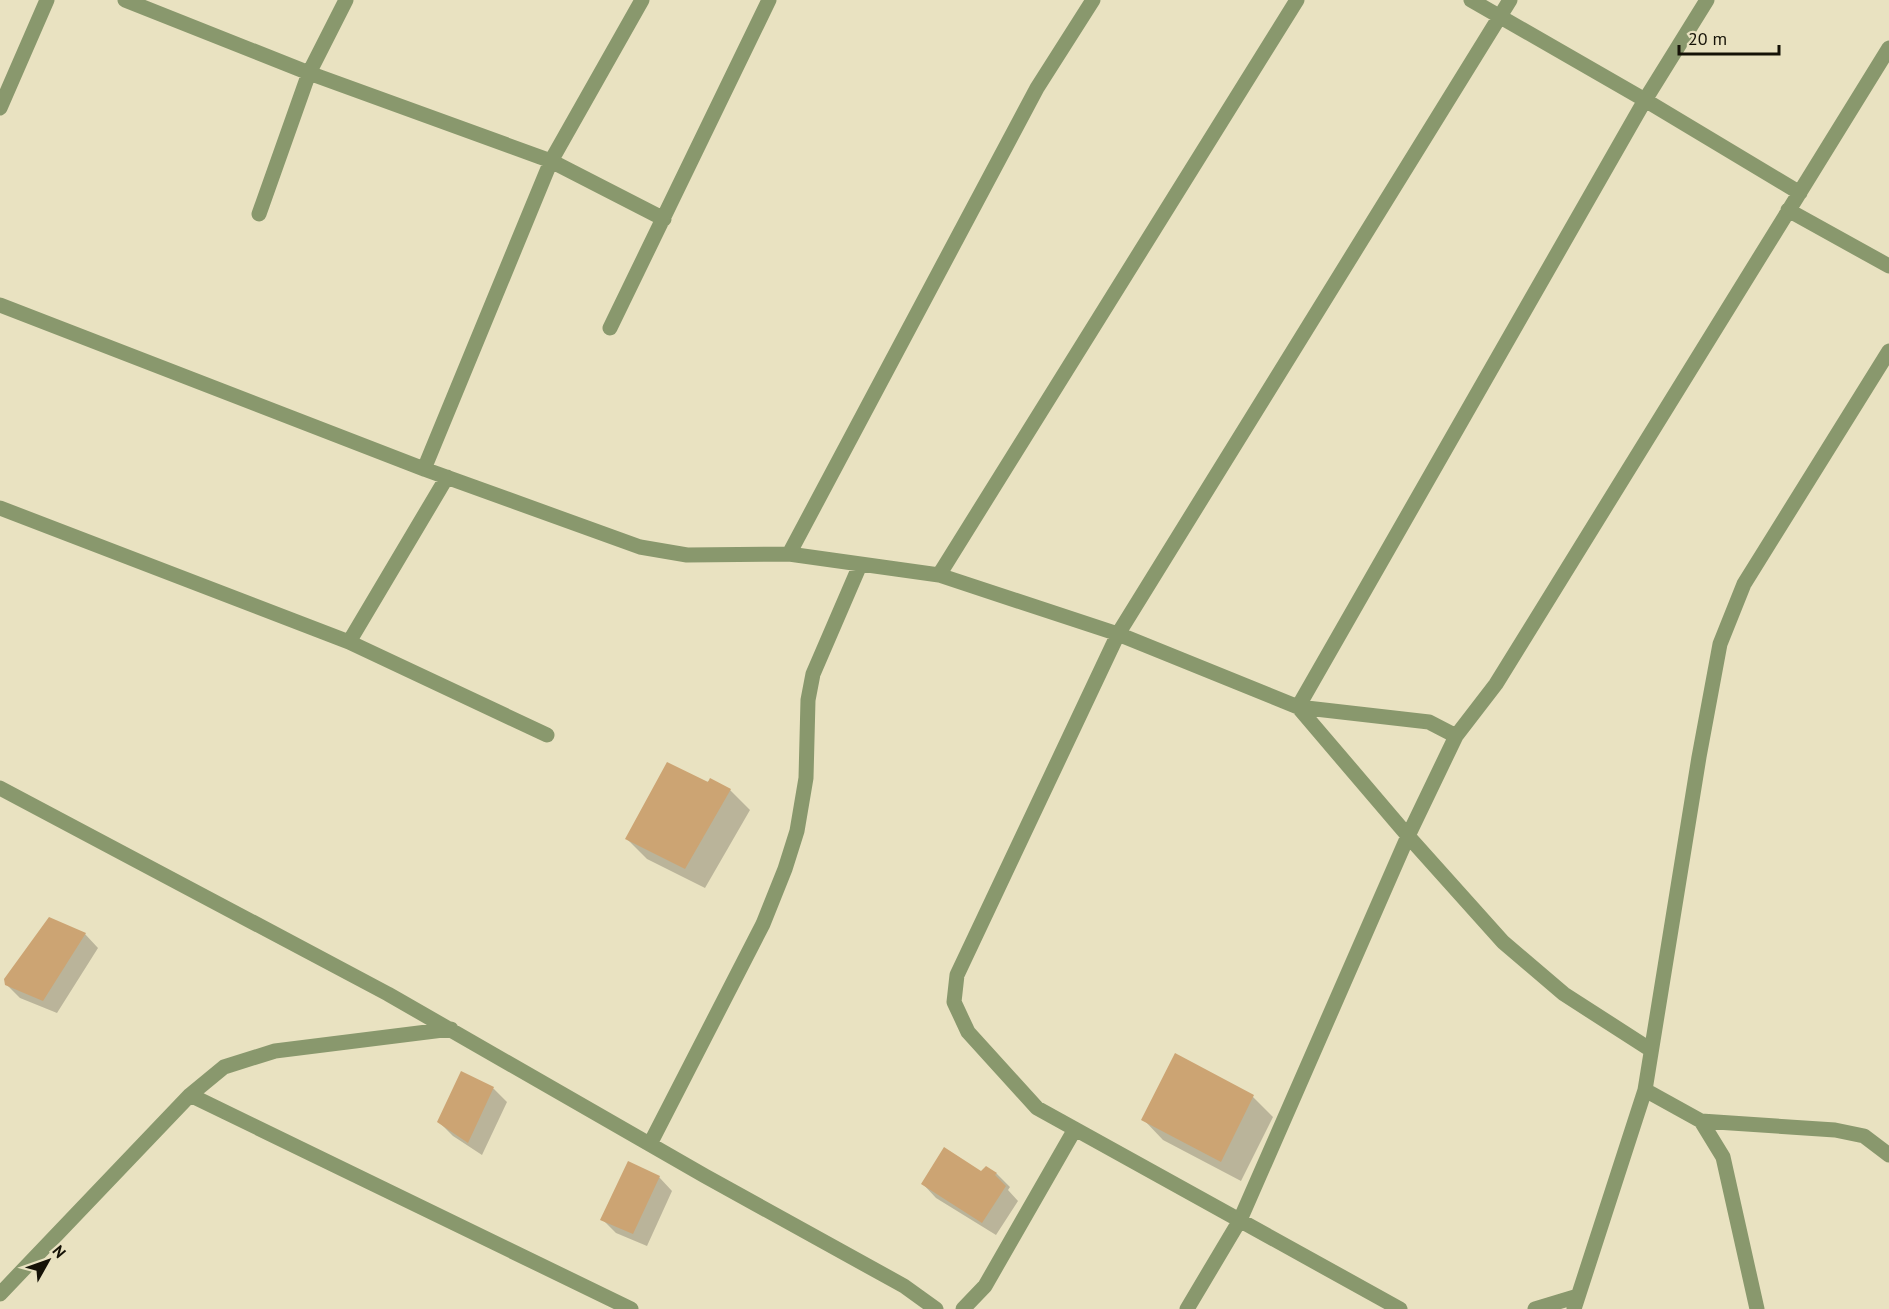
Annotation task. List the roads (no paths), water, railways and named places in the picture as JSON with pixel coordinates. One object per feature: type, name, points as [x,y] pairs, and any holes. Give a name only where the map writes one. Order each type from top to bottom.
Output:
[{"type":"street","points":[[0,108],[47,0]]},
{"type":"street","points":[[125,0],[309,73],[551,161],[664,219]]},
{"type":"street","points":[[259,214],[309,73],[346,0]]},
{"type":"street","points":[[424,469],[551,161],[642,0]]},
{"type":"street","points":[[610,328],[769,0]]},
{"type":"street","points":[[789,554],[1037,88],[1093,0]]},
{"type":"street","points":[[939,576],[1297,0]]},
{"type":"street","points":[[1471,0],[1646,100],[1800,193]]},
{"type":"street","points":[[1400,1309],[1037,1108],[969,1032],[954,1002],[957,975],[965,956],[1118,634],[1510,0]]},
{"type":"street","points":[[1298,707],[1646,100],[1707,0]]},
{"type":"street","points":[[1187,1309],[1240,1220],[1408,836],[1456,736],[1496,684],[1889,48]]},
{"type":"street","points":[[1788,210],[1889,266]]},
{"type":"street","points":[[0,305],[424,469],[640,547],[687,555],[789,554],[939,576],[1118,634],[1298,707],[1429,722],[1456,736]]},
{"type":"street","points":[[1534,1309],[1576,1303],[1645,1090],[1699,757],[1720,644],[1744,584],[1889,351]]},
{"type":"street","points":[[349,642],[447,477]]},
{"type":"street","points":[[0,508],[349,642],[547,735]]},
{"type":"street","points":[[650,1144],[763,924],[785,869],[797,831],[806,778],[808,700],[813,674],[860,564]]},
{"type":"street","points":[[1298,707],[1408,836],[1503,942],[1564,994],[1651,1050]]},
{"type":"street","points":[[0,788],[451,1029],[650,1144],[904,1286],[936,1309]]},
{"type":"street","points":[[0,1294],[190,1095],[225,1066],[275,1051],[451,1029]]},
{"type":"street","points":[[1645,1090],[1701,1121],[1835,1130],[1864,1136],[1889,1155]]},
{"type":"street","points":[[190,1095],[631,1309]]},
{"type":"street","points":[[1701,1121],[1723,1157],[1757,1309]]},
{"type":"street","points":[[963,1309],[985,1286],[1075,1129]]}]
